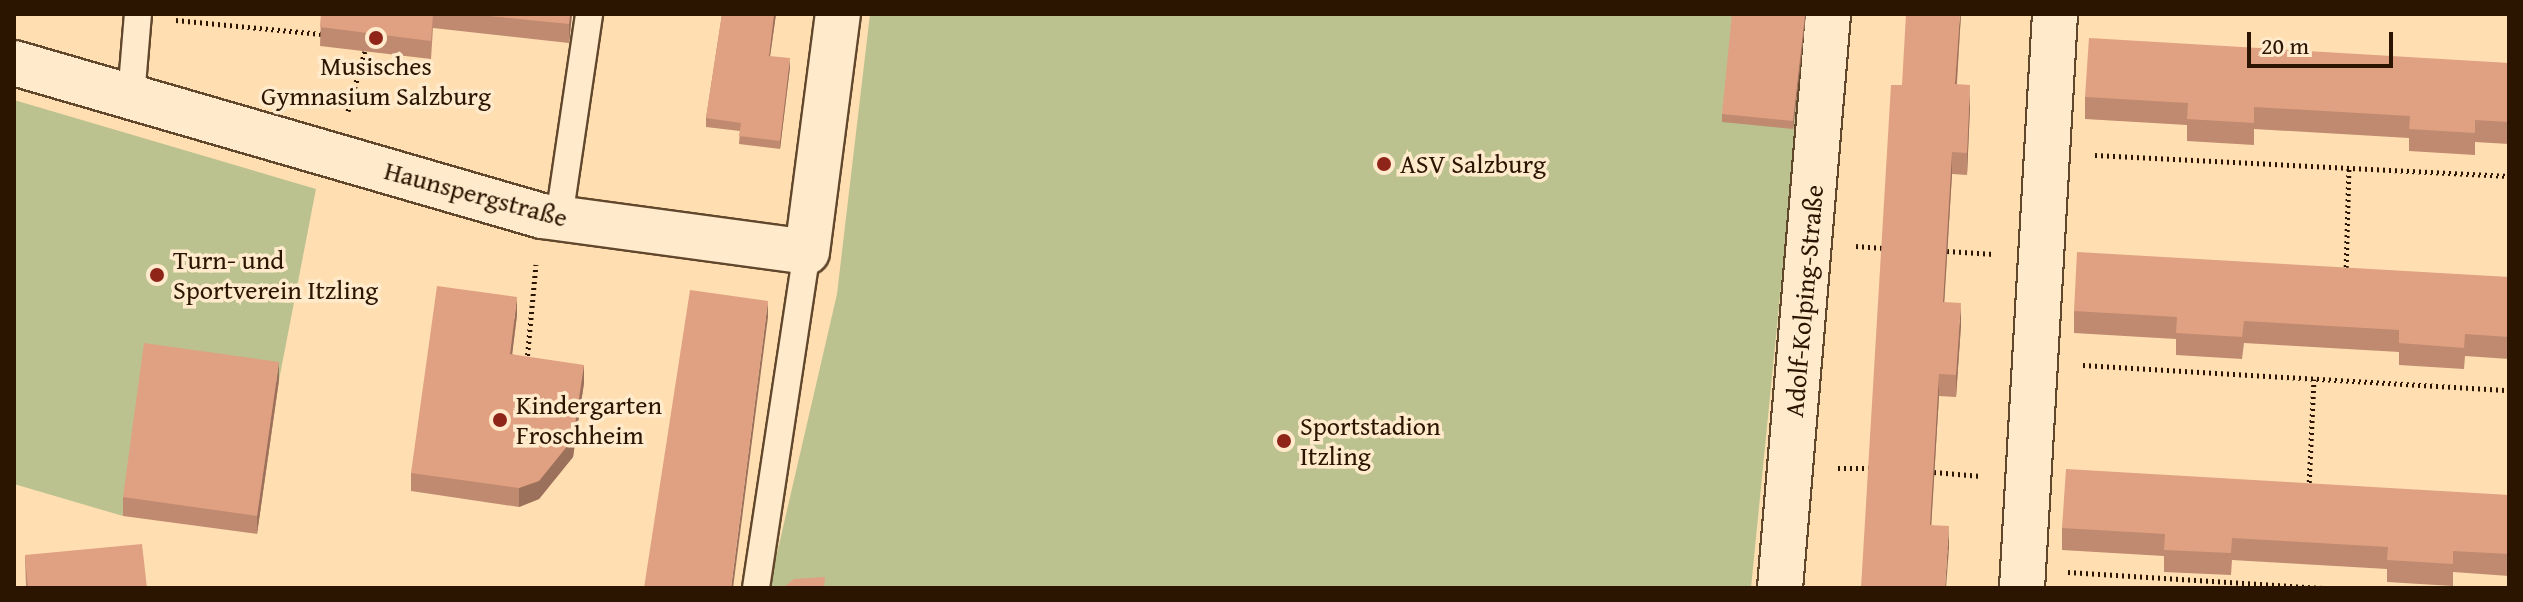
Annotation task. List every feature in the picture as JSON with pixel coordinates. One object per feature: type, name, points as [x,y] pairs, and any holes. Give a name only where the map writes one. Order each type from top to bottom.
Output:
[{"type":"street","points":[[807,252],[838,14]]},
{"type":"street","name":"Adolf-Kolping-Straße","points":[[1780,588],[1828,14]]},
{"type":"street","points":[[2022,578],[2038,362],[2055,14]]},
{"type":"street","name":"Haunspergstraße","points":[[14,63],[131,97],[548,236],[807,252]]},
{"type":"lane","points":[[131,97],[138,14]]},
{"type":"lane","points":[[548,236],[589,14]]},
{"type":"lane","points":[[756,588],[807,252]]},
{"type":"path","points":[[167,19],[321,34]]},
{"type":"path","points":[[346,118],[365,51]]},
{"type":"path","points":[[2049,153],[2509,176]]},
{"type":"path","points":[[2345,290],[2349,168]]},
{"type":"path","points":[[526,375],[548,236]]},
{"type":"path","points":[[2038,362],[2509,390]]},
{"type":"path","points":[[2308,505],[2314,379]]},
{"type":"path","points":[[2022,578],[2322,588]]},
{"type":"green space","name":"Sportstadion Itzling","points":[[870,14],[1808,14],[1751,588],[769,588],[837,294]]},
{"type":"green space","name":"Turn- und Sportverein Itzling","points":[[14,100],[316,189],[279,380],[144,362],[123,516],[14,484]]},
{"type":"building","points":[[321,14],[433,14],[431,41],[320,27]]},
{"type":"building","points":[[469,14],[570,14],[569,24]]},
{"type":"building","points":[[722,14],[774,14],[769,56],[790,58],[780,141],[739,136],[741,123],[706,118]]},
{"type":"building","points":[[1732,14],[1805,14],[1793,121],[1722,114]]},
{"type":"building","points":[[1906,14],[1960,14],[1955,84],[1970,85],[1967,153],[1952,152],[1943,302],[1961,303],[1956,375],[1939,374],[1930,525],[1949,526],[1945,588],[1861,588],[1891,85],[1902,85]]},
{"type":"building","points":[[2089,38],[2509,63],[2509,122],[2475,120],[2475,133],[2409,129],[2410,116],[2254,107],[2254,123],[2187,119],[2188,103],[2085,97]]},
{"type":"building","points":[[2077,252],[2509,277],[2509,337],[2465,334],[2464,348],[2399,343],[2399,330],[2244,321],[2242,337],[2176,333],[2177,317],[2074,311]]},
{"type":"building","name":"Kindergarten Froschheim","points":[[437,286],[517,297],[510,354],[584,365],[573,439],[539,481],[519,488],[411,473]]},
{"type":"building","points":[[690,290],[768,301],[731,588],[644,588]]},
{"type":"building","points":[[144,343],[279,362],[257,516],[123,497]]},
{"type":"building","points":[[2066,469],[2509,495],[2509,554],[2453,551],[2453,564],[2387,560],[2388,547],[2232,538],[2231,553],[2164,550],[2165,534],[2062,528]]},
{"type":"building","points":[[142,544],[147,588],[28,588],[25,555]]},
{"type":"building","points":[[825,577],[824,588],[783,588],[794,579]]},
{"type":"place","name":"Musisches Gymnasium Salzburg","points":[[376,38]]},
{"type":"place","name":"ASV Salzburg","points":[[1384,164]]},
{"type":"place","name":"Turn- und Sportverein Itzling","points":[[157,275]]},
{"type":"place","name":"Kindergarten Froschheim","points":[[500,420]]},
{"type":"place","name":"Sportstadion Itzling","points":[[1284,441]]}]
